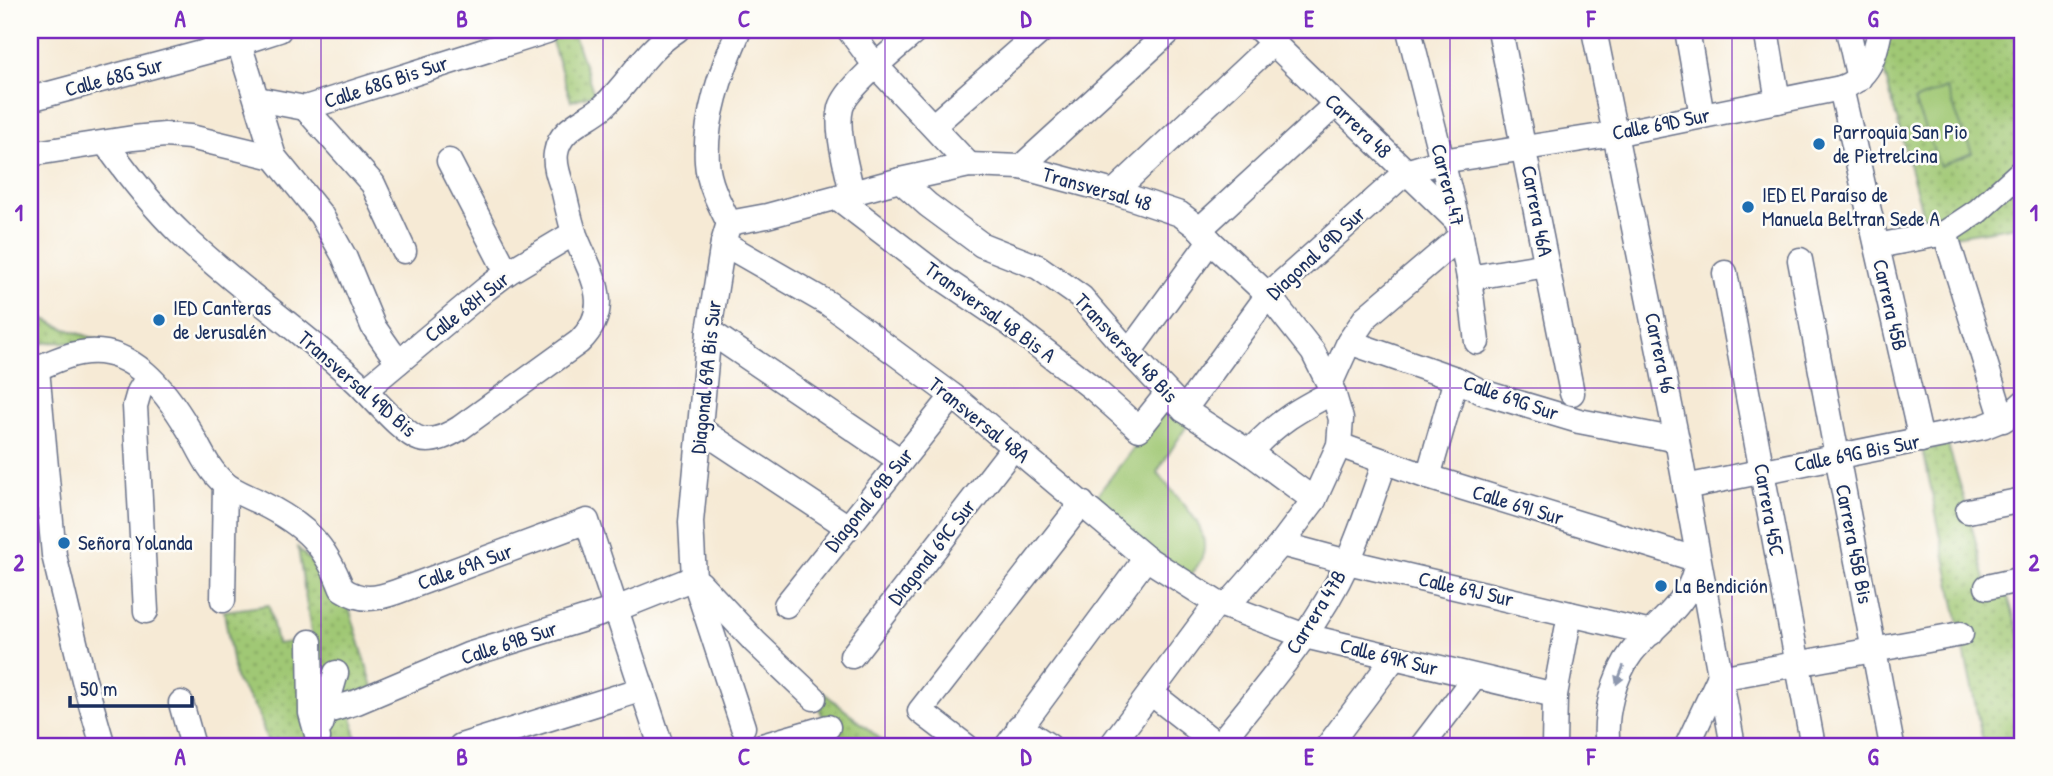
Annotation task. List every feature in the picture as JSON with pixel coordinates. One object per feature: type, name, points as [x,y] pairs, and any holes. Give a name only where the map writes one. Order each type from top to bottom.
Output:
[{"type":"street","name":"Calle 68G Sur","points":[[30,99],[237,36],[279,30]]},
{"type":"street","points":[[574,233],[557,168],[556,153],[561,139],[576,124],[603,106],[658,43],[677,30]]},
{"type":"street","points":[[726,233],[707,163],[711,111],[723,66],[739,30]]},
{"type":"street","points":[[849,30],[876,66],[970,164]]},
{"type":"street","points":[[845,196],[841,108],[847,97],[876,66],[917,30]]},
{"type":"street","points":[[934,125],[1042,30]]},
{"type":"street","points":[[1021,167],[1171,30]]},
{"type":"street","name":"Carrera 47","points":[[1409,30],[1459,229],[1469,278],[1477,342]]},
{"type":"street","name":"Carrera 46A","points":[[1500,30],[1572,393]]},
{"type":"street","name":"Carrera 46","points":[[1594,30],[1677,440],[1733,746]]},
{"type":"street","points":[[1687,30],[1702,116]]},
{"type":"street","points":[[1766,30],[1778,101]]},
{"type":"street","name":"Carrera 45B","points":[[1848,30],[1850,84],[1877,246],[1921,440]]},
{"type":"street","points":[[1850,84],[1872,64],[1880,30]]},
{"type":"street","name":"Calle 68G Bis Sur","points":[[305,108],[547,31]]},
{"type":"street","points":[[237,36],[274,157],[321,215],[344,256],[373,326],[398,362]]},
{"type":"street","points":[[1114,192],[1266,36]]},
{"type":"street","name":"Carrera 48","points":[[1266,36],[1406,172],[1459,229]]},
{"type":"street","name":"Calle 69D Sur","points":[[1406,172],[1442,161],[1614,134],[1850,84]]},
{"type":"street","points":[[257,99],[305,108],[373,184],[404,251]]},
{"type":"street","points":[[1129,352],[1205,235],[1336,104]]},
{"type":"street","points":[[30,154],[165,135],[190,137],[274,157]]},
{"type":"street","name":"Transversal 49D Bis","points":[[106,144],[137,188],[183,236],[365,390],[405,430],[419,439],[449,435],[460,428],[579,342],[592,326],[597,315],[597,286],[574,233]]},
{"type":"street","points":[[449,161],[507,274]]},
{"type":"street","name":"Transversal 48","points":[[726,233],[767,216],[970,164],[1021,167],[1114,192],[1180,214],[1268,295],[1314,352],[1332,388],[1340,419],[1339,445]]},
{"type":"street","points":[[1877,246],[1945,233],[1978,211],[2023,170]]},
{"type":"street","name":"Diagonal 69D Sur","points":[[1139,429],[1176,402],[1268,295],[1406,172]]},
{"type":"street","name":"Transversal 48 Bis","points":[[900,180],[928,205],[982,245],[1038,267],[1081,298],[1176,402],[1314,499]]},
{"type":"street","name":"Transversal 48 Bis A","points":[[845,196],[942,278],[1010,324],[1094,389],[1139,429]]},
{"type":"street","points":[[1250,452],[1270,430],[1289,415],[1332,388],[1349,342],[1366,317],[1459,229]]},
{"type":"street","name":"Calle 68H Sur","points":[[365,390],[507,274],[574,233]]},
{"type":"street","name":"Diagonal 69A Bis Sur","points":[[726,233],[709,331],[691,522],[695,578],[743,727]]},
{"type":"street","name":"Transversal 48A","points":[[726,233],[829,304],[953,396],[1146,558],[1222,605]]},
{"type":"street","points":[[1945,233],[2003,420]]},
{"type":"street","name":"Carrera 45B Bis","points":[[1800,260],[1892,746]]},
{"type":"street","points":[[1469,278],[1548,265]]},
{"type":"street","name":"Carrera 45C","points":[[1725,273],[1813,746]]},
{"type":"street","points":[[709,331],[901,461]]},
{"type":"street","name":"Calle 69G Sur","points":[[1349,342],[1456,379],[1482,392],[1579,421],[1677,440]]},
{"type":"street","points":[[103,746],[54,555],[33,370],[81,352],[103,351],[130,360],[164,391],[209,466],[225,484],[223,600]]},
{"type":"street","points":[[146,611],[135,406],[148,377]]},
{"type":"street","points":[[1428,477],[1456,379]]},
{"type":"street","name":"Diagonal 69B Sur","points":[[786,605],[953,396]]},
{"type":"street","name":"Calle 69G Bis Sur","points":[[1685,487],[1983,427],[2003,420],[2023,404]]},
{"type":"street","points":[[699,429],[848,527]]},
{"type":"street","points":[[1111,746],[1222,605],[1282,544],[1314,499],[1339,445]]},
{"type":"street","name":"Calle 69I Sur","points":[[1339,445],[1428,477],[1698,560]]},
{"type":"street","name":"Diagonal 69C Sur","points":[[852,656],[1013,448]]},
{"type":"street","name":"Carrera 47B","points":[[1218,746],[1305,636],[1348,562],[1385,462]]},
{"type":"street","name":"Calle 69A Sur","points":[[225,484],[287,516],[307,532],[332,562],[342,589],[362,599],[376,599],[587,521],[616,610]]},
{"type":"street","points":[[1968,511],[2023,499]]},
{"type":"street","points":[[966,746],[920,711],[1082,502]]},
{"type":"street","name":"Calle 69J Sur","points":[[1282,544],[1651,633]]},
{"type":"street","points":[[1048,746],[1013,737],[1146,558]]},
{"type":"street","points":[[1608,746],[1608,720],[1623,666],[1633,651],[1689,589],[1698,560]]},
{"type":"street","points":[[695,578],[755,642],[814,698]]},
{"type":"street","name":"Calle 69B Sur","points":[[324,712],[356,702],[468,655],[616,610],[695,578]]},
{"type":"street","points":[[1987,587],[2023,579]]},
{"type":"street","name":"Calle 69K Sur","points":[[1222,605],[1305,636],[1555,695]]},
{"type":"street","points":[[616,610],[662,746]]},
{"type":"street","points":[[1554,746],[1555,695],[1570,614]]},
{"type":"street","points":[[1686,746],[1719,678],[1961,634]]},
{"type":"street","points":[[310,642],[311,713],[318,742]]},
{"type":"street","points":[[1328,746],[1394,658]]},
{"type":"street","points":[[318,742],[336,673]]},
{"type":"street","points":[[1422,746],[1474,678]]},
{"type":"street","points":[[461,746],[643,689]]},
{"type":"street","points":[[1151,693],[1218,746]]},
{"type":"street","points":[[181,703],[193,746]]},
{"type":"street","points":[[762,746],[828,726]]},
{"type":"green space","points":[[1890,30],[2023,30],[2023,225],[1954,236],[1926,227],[1881,60]]},
{"type":"green space","points":[[573,32],[594,94],[571,101],[551,39]]},
{"type":"green space","points":[[1946,88],[1972,153],[1940,166],[1914,101]]},
{"type":"green space","points":[[30,312],[63,328],[114,345],[52,342],[30,345]]},
{"type":"green space","points":[[1166,406],[1188,424],[1157,472],[1190,512],[1202,534],[1202,558],[1189,577],[1091,503]]},
{"type":"green space","points":[[1948,445],[1987,587],[2004,584],[2023,647],[2023,734],[1983,742],[1923,450]]},
{"type":"green space","points":[[298,548],[346,598],[373,687],[349,696],[357,746],[269,746],[258,712],[235,678],[224,611],[269,605],[277,644],[312,639]]},
{"type":"green space","points":[[824,693],[889,746],[837,746],[814,698]]},
{"type":"place","name":"Parroquia San Pio de Pietrelcina","points":[[1819,144]]},
{"type":"place","name":"IED El Paraíso de Manuela Beltran Sede A","points":[[1748,207]]},
{"type":"place","name":"IED Canteras de Jerusalén","points":[[159,320]]},
{"type":"place","name":"Señora Yolanda","points":[[64,543]]},
{"type":"place","name":"La Bendición","points":[[1661,586]]}]
